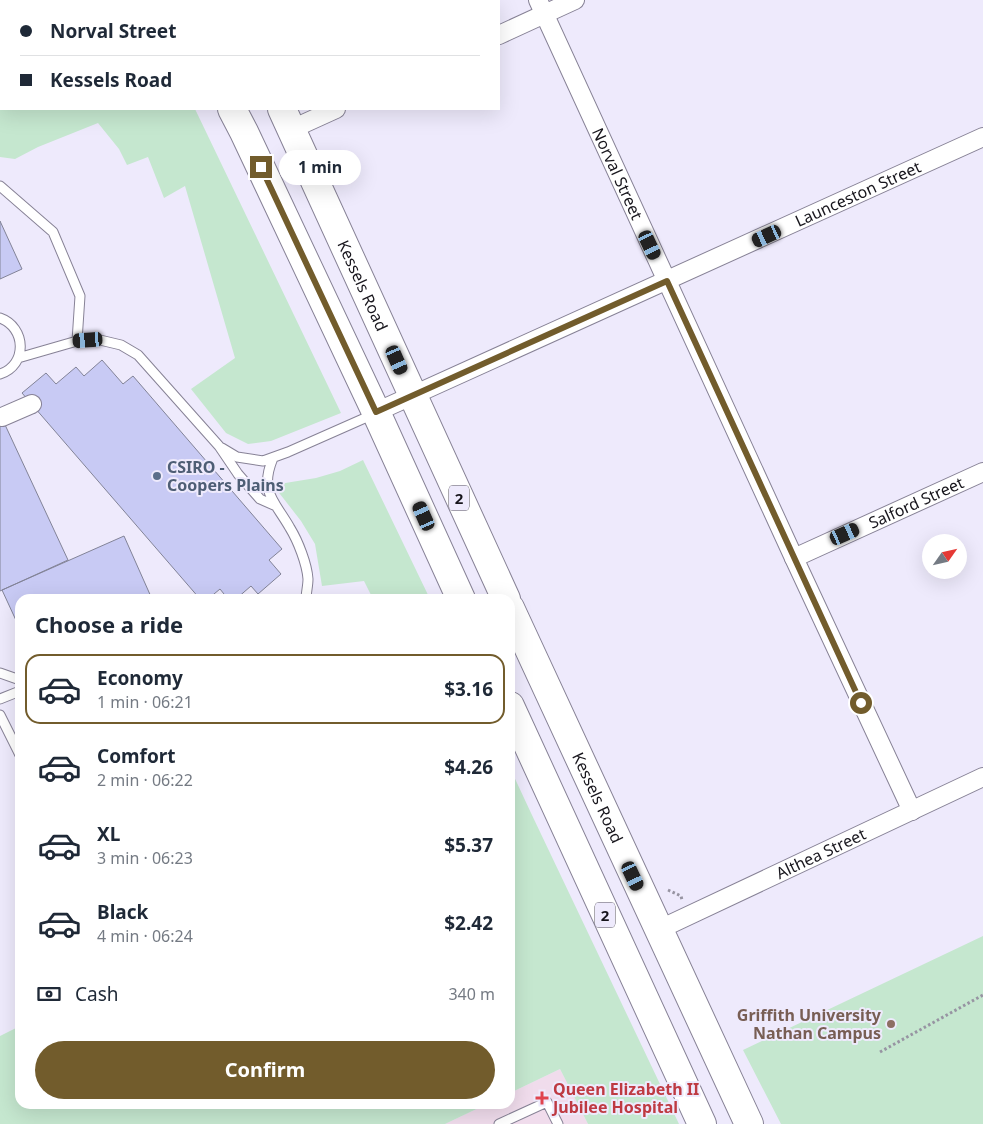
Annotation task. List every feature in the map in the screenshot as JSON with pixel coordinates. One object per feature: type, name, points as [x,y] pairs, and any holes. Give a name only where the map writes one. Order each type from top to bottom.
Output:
[{"type":"highway","points":[[233,110],[376,412],[459,594]]},
{"type":"highway","name":"Kessels Road","points":[[287,119],[504,594]]},
{"type":"highway","name":"Kessels Road","points":[[515,619],[749,1124]]},
{"type":"highway","name":"2","points":[[515,717],[702,1124]]},
{"type":"street","points":[[500,34],[541,7],[575,0]]},
{"type":"street","name":"Norval Street","points":[[541,7],[912,811]]},
{"type":"street","points":[[287,119],[331,110]]},
{"type":"street","name":"Launceston Street","points":[[376,412],[413,397],[983,137]]},
{"type":"street","points":[[2,417],[32,404]]},
{"type":"street","name":"Salford Street","points":[[794,558],[983,472]]},
{"type":"street","name":"Althea Street","points":[[658,930],[983,777]]},
{"type":"lane","points":[[0,186],[53,232],[80,296],[77,318],[77,341]]},
{"type":"lane","points":[[0,318],[11,324],[17,331],[21,348],[13,366],[0,374]]},
{"type":"lane","points":[[18,358],[77,341],[100,340],[121,345],[138,355],[219,446],[238,474],[260,499],[276,506]]},
{"type":"lane","points":[[219,446],[237,457],[263,461],[376,412]]},
{"type":"lane","points":[[273,458],[268,471],[267,486],[301,552],[308,580],[307,594]]},
{"type":"lane","points":[[0,673],[15,678]]},
{"type":"lane","points":[[0,698],[15,693]]},
{"type":"lane","points":[[0,715],[15,745]]},
{"type":"lane","points":[[499,1124],[547,1102],[558,1124]]},
{"type":"path","points":[[880,1052],[983,994]]},
{"type":"shaded area","name":"Queen Elizabeth II Jubilee Hospital","points":[[560,1069],[588,1124],[445,1124],[476,1109],[515,1109],[515,1091]]},
{"type":"green space","points":[[0,110],[195,110],[341,413],[271,441],[248,444],[226,433],[191,389],[235,358],[185,186],[164,198],[148,157],[127,165],[119,149],[98,123],[38,147],[15,159],[0,157]]},
{"type":"green space","points":[[363,460],[428,594],[370,594],[364,581],[322,586],[315,544],[301,521],[273,485],[316,478],[340,471]]},
{"type":"green space","points":[[515,779],[679,1124],[588,1124],[560,1069],[515,1091]]},
{"type":"green space","name":"Griffith University Nathan Campus","points":[[983,936],[983,1124],[781,1124],[743,1050]]},
{"type":"green space","points":[[15,1028],[15,1109],[476,1109],[445,1124],[0,1124],[0,1036]]},
{"type":"building","points":[[0,221],[22,269],[0,279]]},
{"type":"building","name":"CSIRO - Coopers Plains","points":[[102,360],[123,384],[133,376],[282,549],[269,560],[281,574],[258,594],[251,586],[242,594],[224,594],[220,589],[214,594],[196,594],[22,393],[46,373],[56,384],[76,367],[84,376]]},
{"type":"building","points":[[0,414],[68,560],[0,591]]},
{"type":"building","points":[[124,536],[150,594],[15,594],[15,618],[2,590]]},
{"type":"place","name":"CSIRO - Coopers Plains","points":[[157,476]]},
{"type":"place","name":"Griffith University Nathan Campus","points":[[891,1024]]},
{"type":"place","name":"Queen Elizabeth II Jubilee Hospital","points":[[542,1098]]},
{"type":"route","points":[[261,167],[376,412],[434,388],[667,281],[861,703]]}]
